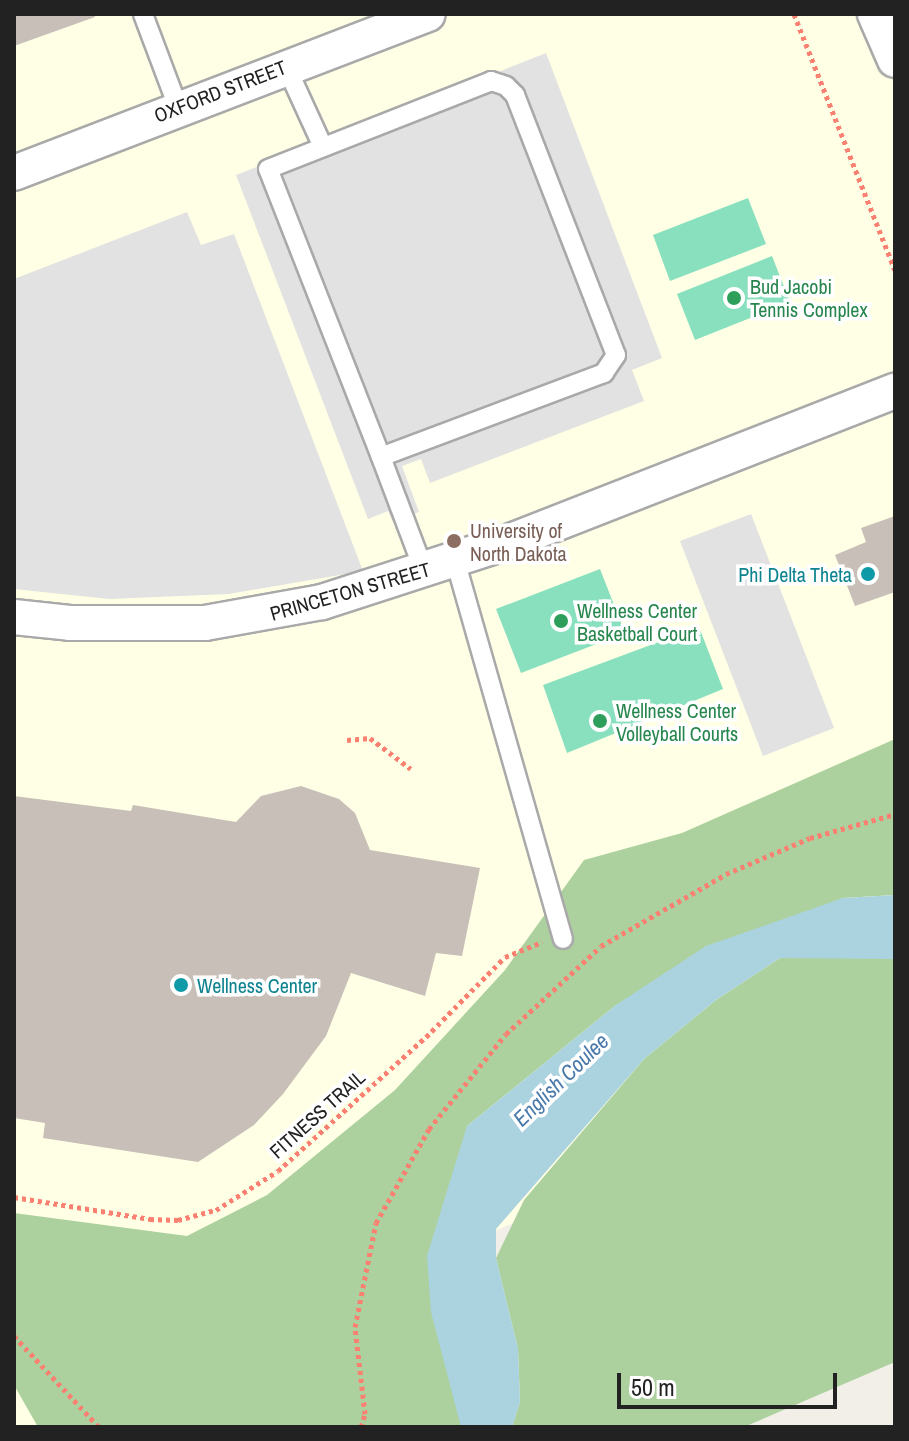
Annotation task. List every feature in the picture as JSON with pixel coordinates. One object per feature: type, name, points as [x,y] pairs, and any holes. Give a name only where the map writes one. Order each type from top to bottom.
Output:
[{"type":"street","name":"OXFORD STREET","points":[[14,173],[178,107],[428,14]]},
{"type":"street","points":[[875,14],[895,60]]},
{"type":"street","name":"PRINCETON STREET","points":[[14,617],[205,623],[279,613],[439,565],[895,391]]},
{"type":"lane","points":[[143,14],[178,107]]},
{"type":"lane","points":[[286,66],[323,147]]},
{"type":"lane","points":[[381,457],[604,373],[616,355],[515,95],[506,86],[491,81],[268,169],[381,457],[439,565],[563,939]]},
{"type":"path","points":[[794,14],[895,270]]},
{"type":"path","points":[[347,740],[370,738],[411,769]]},
{"type":"path","points":[[361,1427],[365,1414],[355,1327],[376,1223],[429,1129],[506,1034],[601,946],[766,856],[895,814]]},
{"type":"path","name":"FITNESS TRAIL","points":[[14,1197],[150,1219],[178,1220],[216,1210],[278,1171],[505,957],[535,943],[563,939],[601,946]]},
{"type":"path","points":[[14,1336],[99,1427]]},
{"type":"shaded area","name":"University of North Dakota","points":[[14,14],[895,14],[895,1068],[450,1249],[455,1427],[14,1427]]},
{"type":"shaded area","points":[[546,53],[662,358],[632,370],[644,401],[430,483],[421,459],[402,466],[419,512],[393,522],[388,511],[368,519],[236,175]]},
{"type":"shaded area","points":[[187,212],[201,245],[234,234],[363,571],[229,594],[109,599],[14,589],[14,279]]},
{"type":"shaded area","points":[[751,514],[834,728],[763,756],[680,541]]},
{"type":"green space","name":"Bud Jacobi Tennis Complex","points":[[748,198],[766,244],[670,281],[653,235]]},
{"type":"green space","name":"Bud Jacobi Tennis Complex","points":[[772,256],[790,302],[695,340],[677,294]]},
{"type":"green space","name":"Wellness Center Basketball Court","points":[[600,569],[625,633],[521,673],[496,609]]},
{"type":"green space","name":"Wellness Center Volleyball Courts","points":[[699,627],[723,689],[567,753],[543,685]]},
{"type":"green space","points":[[895,739],[895,895],[843,898],[616,1005],[467,1126],[461,1427],[38,1427],[14,1385],[14,1213],[187,1236],[267,1195],[395,1090],[505,970],[584,860],[682,833]]},
{"type":"green space","points":[[834,955],[895,959],[895,1362],[744,1427],[512,1427],[520,1402],[518,1349],[496,1258],[524,1200],[644,1059],[716,1000],[780,958]]},
{"type":"water","name":"English Coulee","points":[[895,895],[895,959],[780,958],[716,1000],[644,1059],[496,1229],[496,1258],[518,1349],[520,1402],[512,1427],[461,1427],[431,1312],[427,1256],[467,1126],[616,1005],[706,946],[843,898]]},
{"type":"building","points":[[14,14],[94,14],[95,17],[14,46]]},
{"type":"building","name":"Phi Delta Theta","points":[[895,516],[895,592],[855,606],[835,555],[866,542],[861,528]]},
{"type":"building","name":"Wellness Center","points":[[301,786],[339,799],[355,813],[370,850],[480,868],[462,956],[436,953],[425,996],[351,973],[326,1036],[283,1094],[254,1125],[198,1162],[43,1138],[45,1123],[14,1118],[14,796],[131,811],[133,805],[236,822],[261,796]]},
{"type":"place","name":"Bud Jacobi Tennis Complex","points":[[734,298]]},
{"type":"place","name":"University of North Dakota","points":[[454,541]]},
{"type":"place","name":"Phi Delta Theta","points":[[868,574]]},
{"type":"place","name":"Wellness Center Basketball Court","points":[[561,621]]},
{"type":"place","name":"Wellness Center Volleyball Courts","points":[[600,721]]},
{"type":"place","name":"Wellness Center","points":[[181,985]]}]
